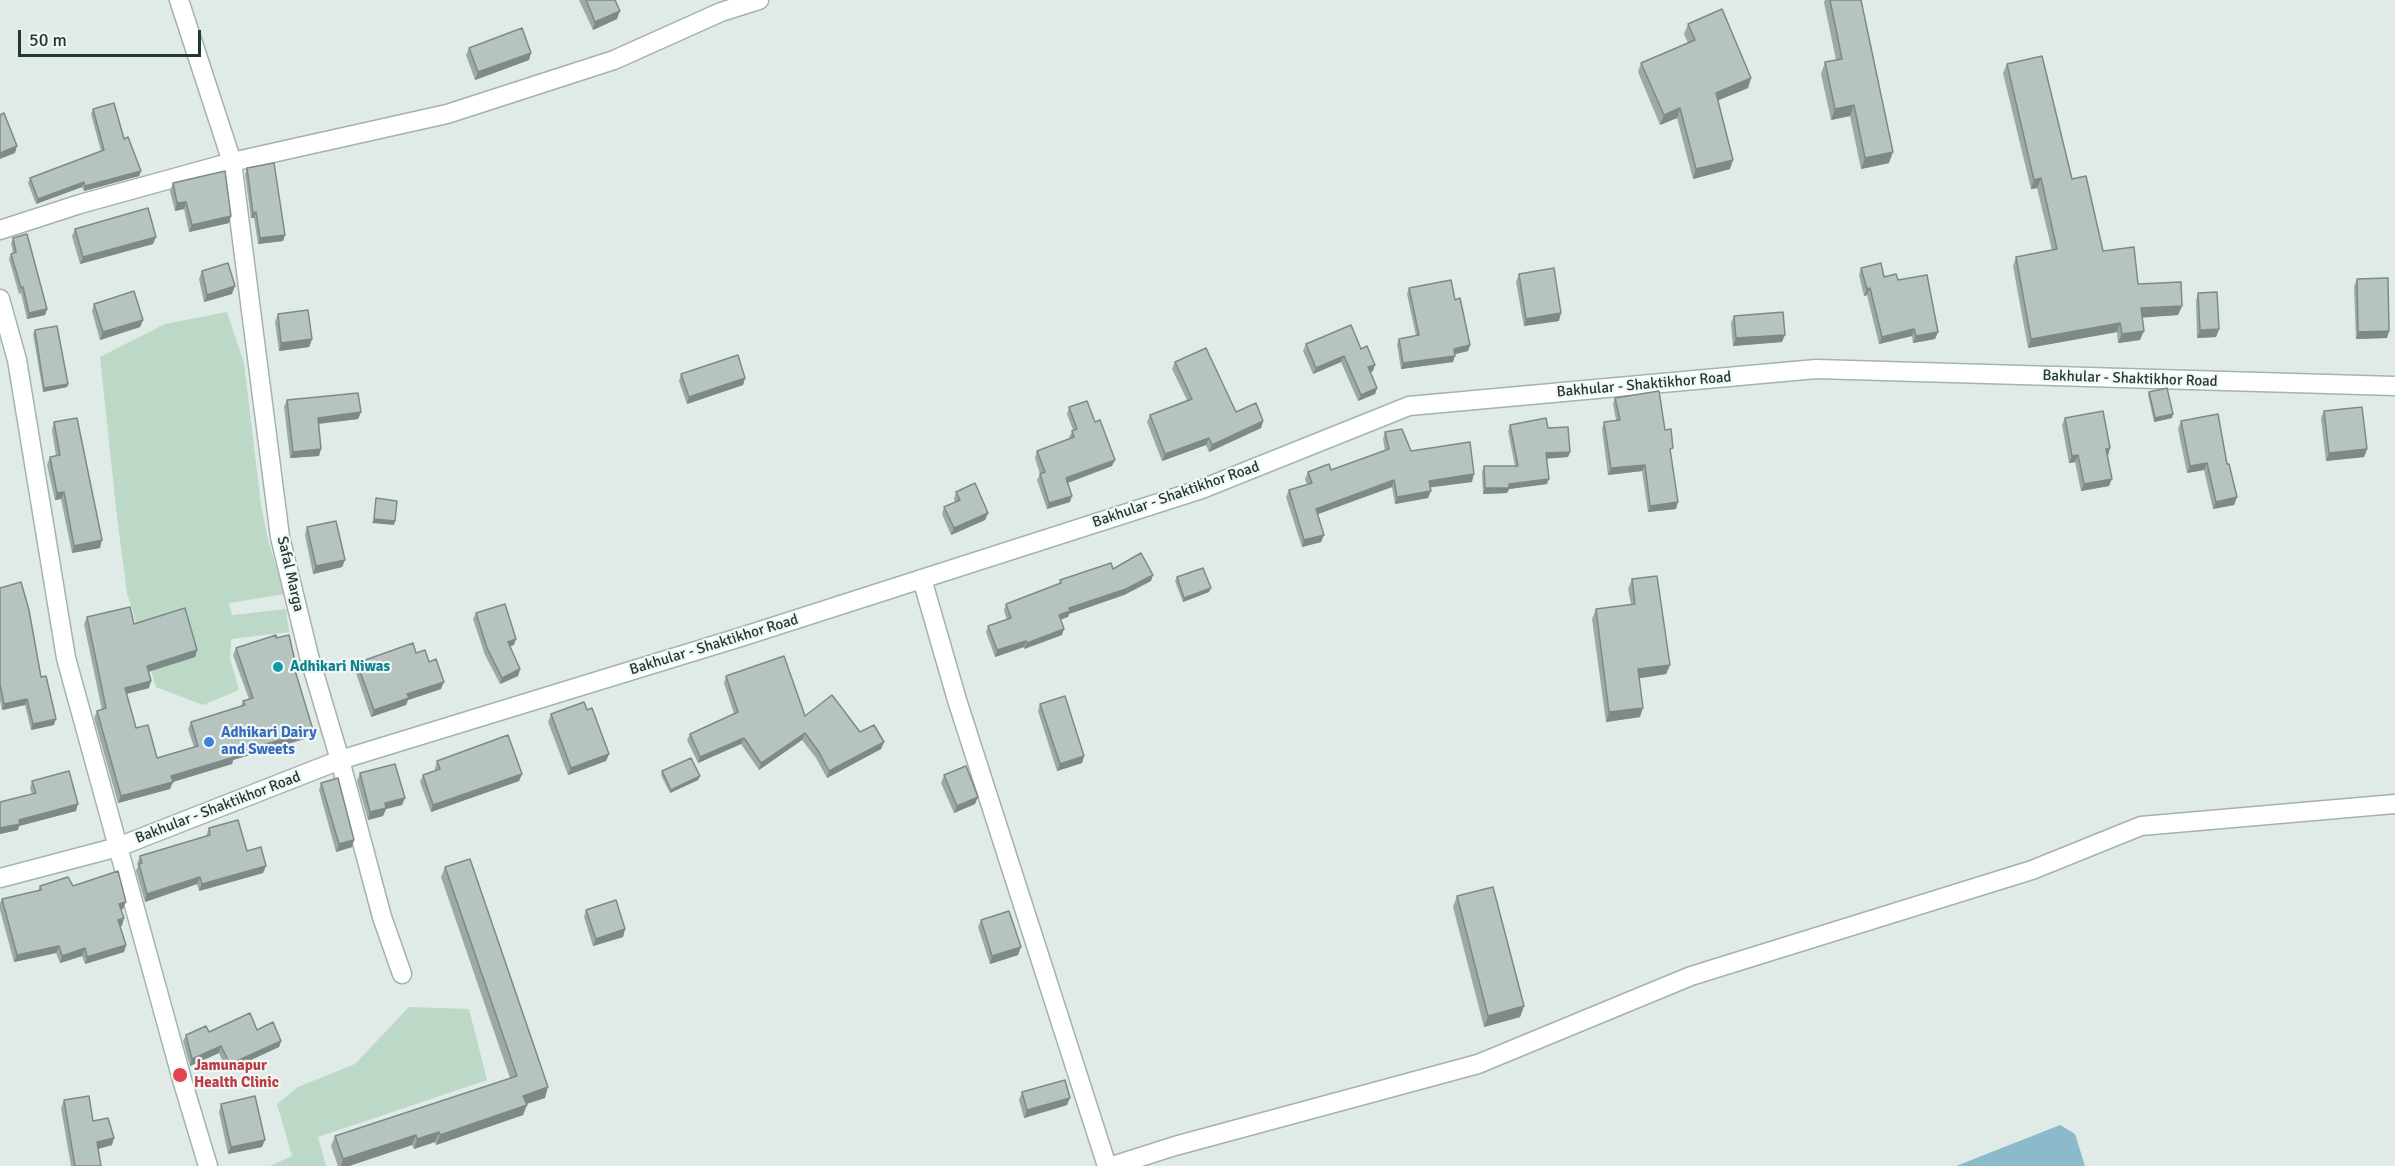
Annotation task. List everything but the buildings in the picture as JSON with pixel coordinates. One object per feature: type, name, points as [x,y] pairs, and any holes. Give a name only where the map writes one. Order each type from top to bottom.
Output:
[{"type":"street","name":"Safal Marga","points":[[179,0],[231,162],[280,537],[309,656],[340,760],[382,917],[402,974]]},
{"type":"street","points":[[0,230],[80,204],[231,162],[447,114],[614,60],[721,12],[759,0]]},
{"type":"street","points":[[0,299],[17,360],[66,658],[208,1166]]},
{"type":"street","name":"Bakhular - Shaktikhor Road","points":[[0,878],[118,847],[340,760],[922,579],[1202,489],[1409,406],[1816,369],[2395,386]]},
{"type":"street","points":[[922,579],[957,699],[1107,1166]]},
{"type":"street","points":[[1112,1166],[1175,1146],[1478,1064],[1691,976],[2032,870],[2141,826],[2395,804]]},
{"type":"green space","points":[[227,312],[244,363],[261,505],[268,540],[285,594],[229,603],[232,615],[286,609],[289,632],[231,639],[230,659],[239,690],[203,705],[156,687],[127,593],[100,357],[165,324]]},
{"type":"green space","points":[[409,1007],[469,1009],[487,1080],[318,1137],[326,1166],[270,1166],[292,1156],[277,1104],[298,1087],[355,1064]]},
{"type":"water","points":[[2060,1125],[2075,1134],[2085,1166],[1956,1166]]},
{"type":"place","name":"Adhikari Niwas","points":[[278,667]]},
{"type":"place","name":"Adhikari Dairy and Sweets","points":[[209,742]]},
{"type":"place","name":"Jamunapur Health Clinic","points":[[180,1075]]}]
